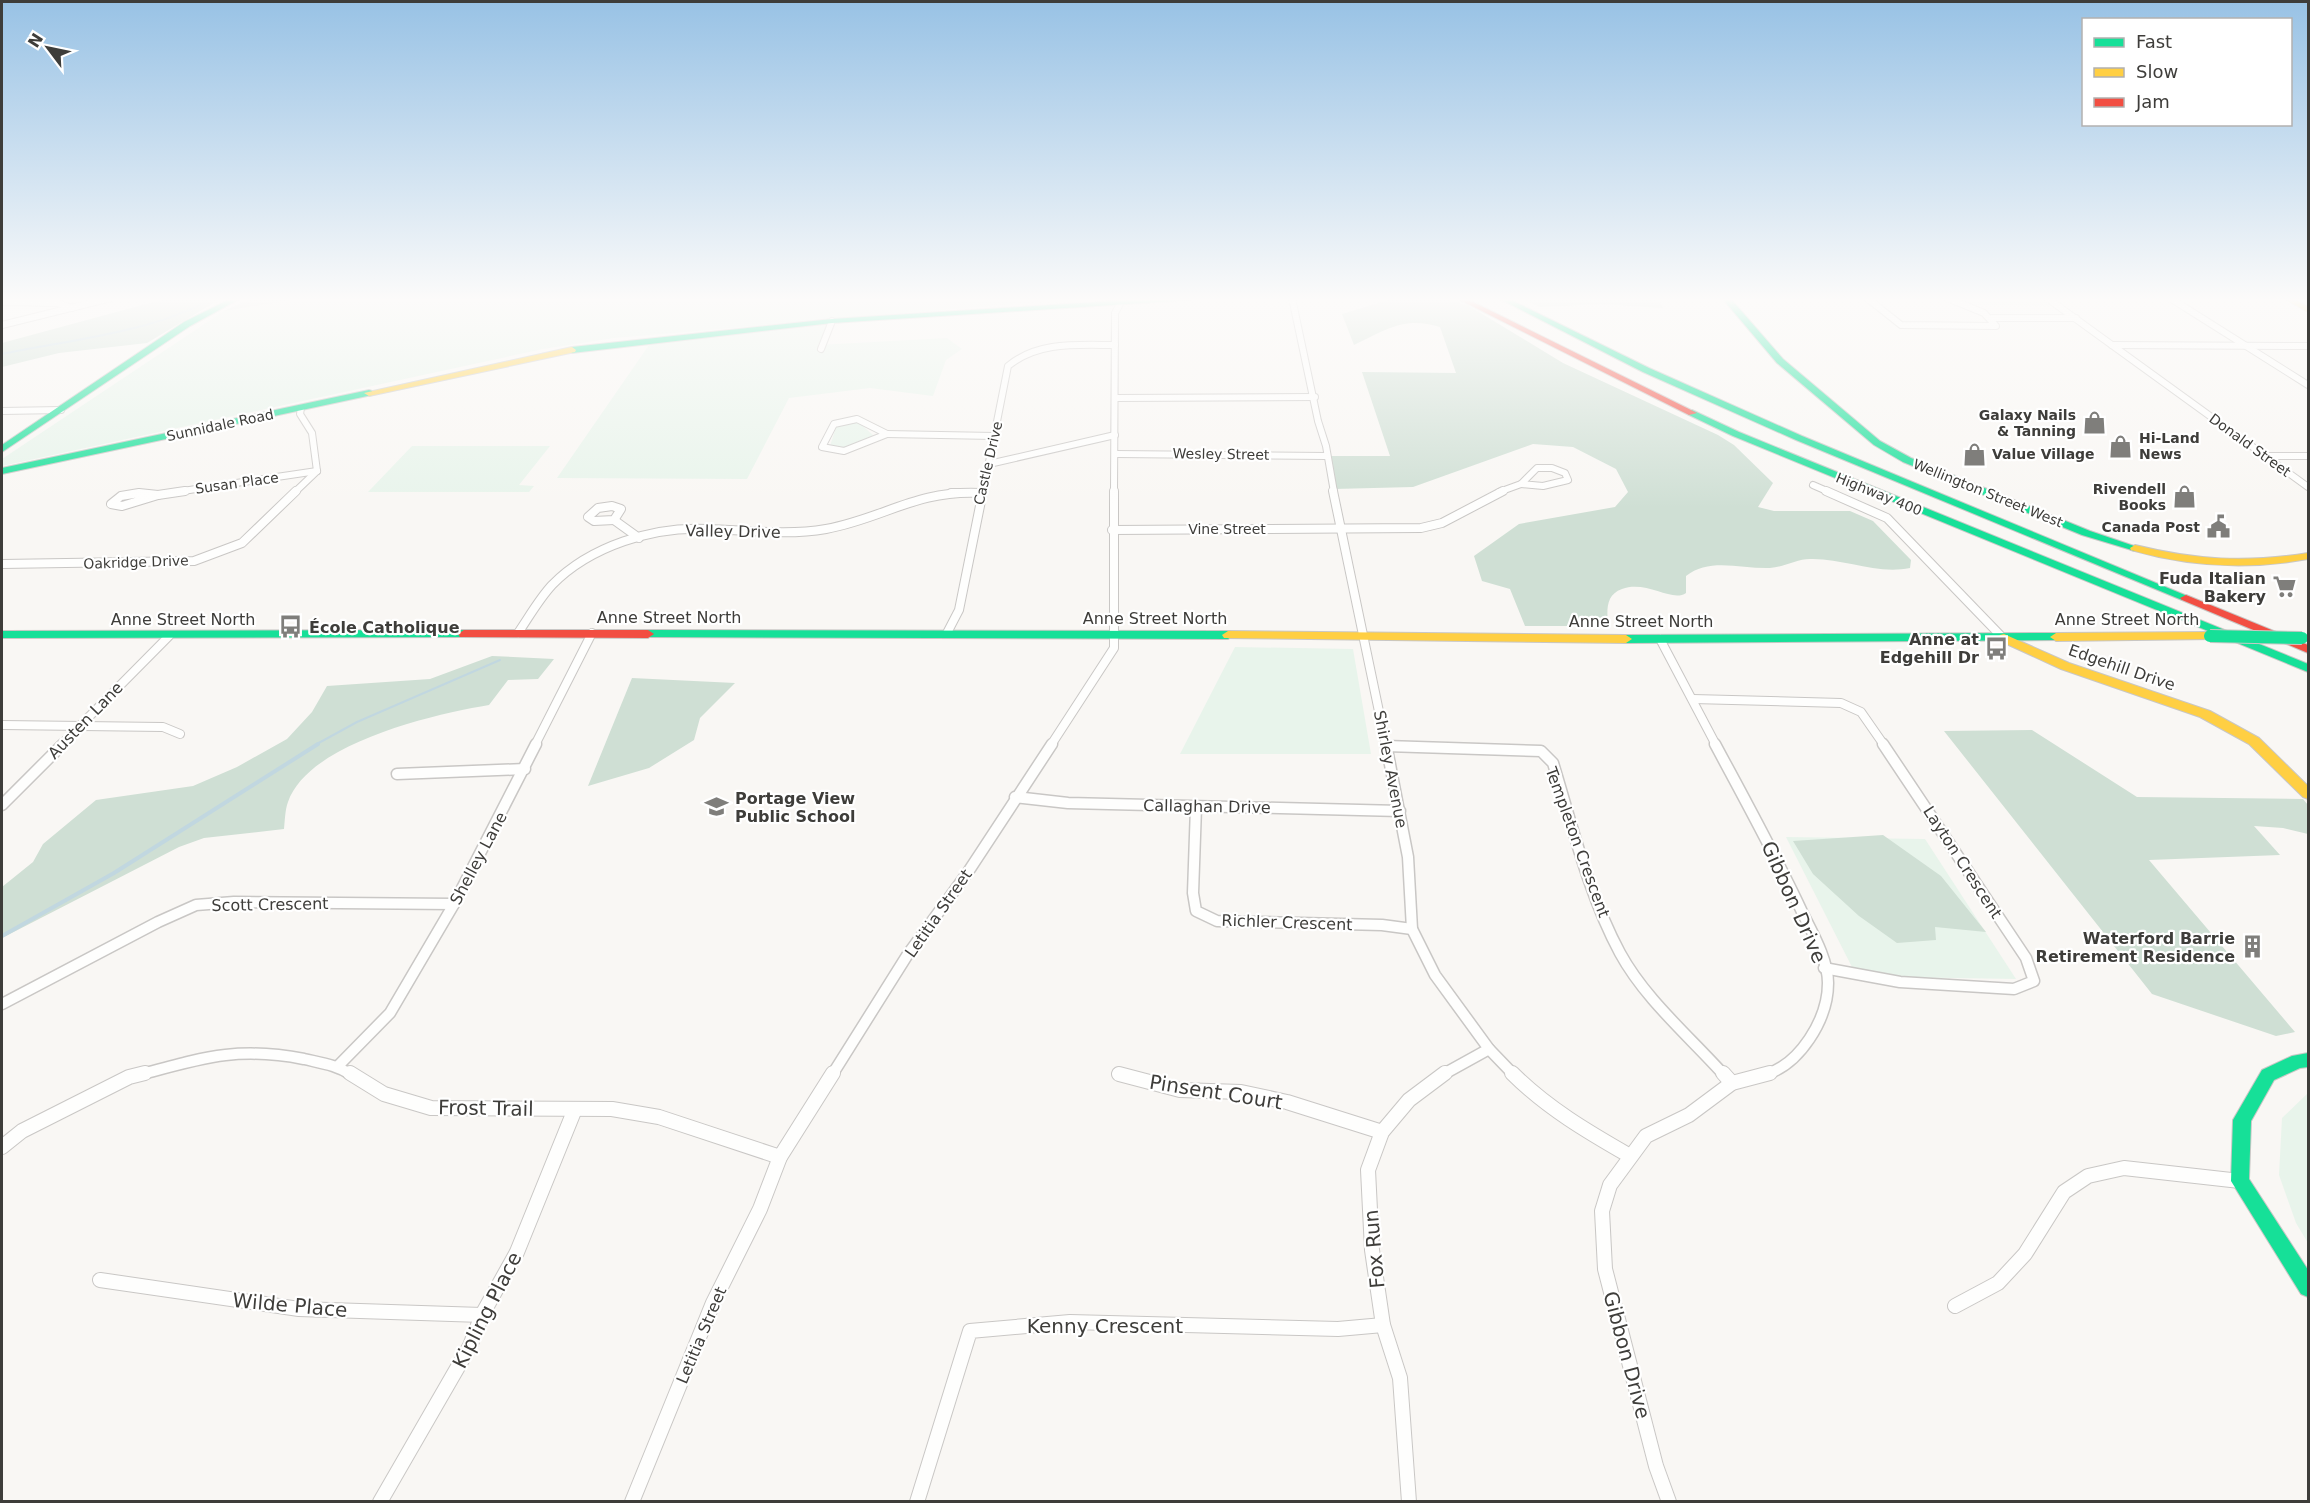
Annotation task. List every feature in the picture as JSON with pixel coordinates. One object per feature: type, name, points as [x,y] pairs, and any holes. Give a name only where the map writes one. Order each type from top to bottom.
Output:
[{"type":"main road","points":[[2,449],[122,368]]},
{"type":"main road","name":"Sunnidale Road","points":[[2,471],[487,368]]},
{"type":"main road","name":"Highway 400","points":[[1597,368],[1736,434],[2308,668]]},
{"type":"main road","name":"Highway 400","points":[[1642,368],[1799,438],[2306,642]]},
{"type":"main road","name":"Wellington Street West","points":[[1788,368],[1877,443],[1907,460],[2086,533],[2150,553],[2232,565],[2270,563],[2308,556]]},
{"type":"main road","points":[[2,466],[20,467]]},
{"type":"main road","name":"Anne Street North","points":[[2,635],[947,633],[1660,639],[2000,635],[2210,636],[2306,642]]},
{"type":"main road","name":"Edgehill Drive","points":[[2000,635],[2056,662],[2104,681],[2153,694],[2205,714],[2254,741],[2308,794]]},
{"type":"main road","points":[[2048,636],[2044,643],[2056,662]]},
{"type":"main road","points":[[2308,1060],[2298,1061],[2268,1075],[2242,1120],[2240,1181],[2308,1287]]},
{"type":"street","name":"Castle Drive","points":[[947,633],[958,610],[980,493],[989,464],[1008,368]]},
{"type":"street","name":"Letitia Street","points":[[632,1502],[713,1303],[760,1209],[780,1157],[908,954],[968,872],[1015,796],[1114,648],[1112,530],[1116,454],[1115,368]]},
{"type":"street","name":"Shirley Avenue","points":[[1308,368],[1400,811],[1408,857],[1412,929],[1435,975],[1488,1049],[1527,1088],[1561,1114],[1630,1156]]},
{"type":"street","name":"Donald Street","points":[[2144,368],[2308,487]]},
{"type":"street","points":[[2282,368],[2308,385]]},
{"type":"street","points":[[1115,398],[1315,397]]},
{"type":"street","points":[[301,408],[300,414],[312,433],[316,471]]},
{"type":"street","points":[[2,411],[61,410]]},
{"type":"street","points":[[887,434],[844,451],[822,447],[834,424],[848,417],[861,418],[876,430],[887,434],[994,436]]},
{"type":"street","points":[[989,464],[1115,435]]},
{"type":"street","name":"Wesley Street","points":[[1116,454],[1326,456]]},
{"type":"street","points":[[2265,456],[2308,456]]},
{"type":"street","points":[[1537,468],[1552,468],[1565,472],[1568,480],[1543,486],[1521,484],[1537,468]]},
{"type":"street","name":"Susan Place","points":[[158,495],[132,492],[116,498],[111,504],[122,506],[158,495],[316,471]]},
{"type":"street","name":"Oakridge Drive","points":[[2,564],[130,564],[194,561],[242,543],[316,471]]},
{"type":"street","name":"Vine Street","points":[[1112,530],[1421,528],[1442,523],[1487,497],[1521,484]]},
{"type":"street","name":"Edgehill Drive","points":[[1813,485],[1887,518],[2000,635]]},
{"type":"street","name":"Valley Drive","points":[[518,633],[551,586],[567,572],[587,560],[639,538],[673,530],[701,528],[823,530],[853,524],[901,502],[927,494],[980,493]]},
{"type":"street","points":[[614,520],[639,538]]},
{"type":"street","name":"Shelley Lane","points":[[338,1066],[390,1013],[454,904],[525,769],[547,718],[592,633]]},
{"type":"street","name":"Austen Lane","points":[[2,805],[169,636]]},
{"type":"street","name":"Gibbon Drive","points":[[1660,639],[1785,875],[1818,945],[1827,982],[1822,1015],[1805,1046],[1774,1071],[1732,1083],[1689,1115],[1646,1136],[1610,1185],[1602,1211],[1605,1269],[1656,1466],[1669,1502]]},
{"type":"street","name":"Layton Crescent","points":[[1693,699],[1841,703],[1860,712],[1924,802],[2026,958],[2034,981],[2014,989],[1911,983],[1824,968]]},
{"type":"street","points":[[2,724],[163,727],[180,734]]},
{"type":"street","name":"Templeton Crescent","points":[[1386,746],[1541,751],[1553,763],[1588,879],[1620,953],[1646,990],[1732,1083]]},
{"type":"street","points":[[397,774],[525,769]]},
{"type":"street","name":"Callaghan Drive","points":[[1015,796],[1068,803],[1400,811]]},
{"type":"street","name":"Richler Crescent","points":[[1196,807],[1193,892],[1196,911],[1217,921],[1382,925],[1412,929]]},
{"type":"street","name":"Scott Crescent","points":[[2,1004],[158,922],[196,905],[234,902],[454,904]]},
{"type":"street","name":"Fox Run","points":[[1409,1502],[1400,1378],[1383,1325],[1372,1250],[1368,1170],[1382,1132],[1409,1100],[1441,1075],[1488,1049]]},
{"type":"street","name":"Frost Trail","points":[[2,1147],[22,1131],[129,1077],[224,1053],[269,1052],[338,1066],[384,1094],[432,1108],[612,1109],[660,1117],[780,1157]]},
{"type":"street","name":"Pinsent Court","points":[[1119,1074],[1180,1090],[1241,1092],[1287,1102],[1382,1132]]},
{"type":"street","name":"Kipling Place","points":[[380,1502],[470,1346],[482,1315],[517,1252],[575,1109]]},
{"type":"street","points":[[1955,1306],[1998,1283],[2025,1254],[2064,1192],[2088,1176],[2124,1168],[2240,1181]]},
{"type":"street","name":"Wilde Place","points":[[100,1280],[299,1309],[482,1315]]},
{"type":"street","name":"Kenny Crescent","points":[[917,1502],[970,1331],[1070,1322],[1338,1329],[1383,1325]]},
{"type":"shaded area","points":[[138,368],[454,368],[2,466],[2,459]]},
{"type":"shaded area","points":[[633,368],[943,368],[933,396],[870,388],[789,398],[747,479],[557,478]]},
{"type":"shaded area","points":[[857,421],[874,436],[845,449],[830,446],[837,424]]},
{"type":"shaded area","points":[[412,446],[550,446],[519,485],[534,486],[529,492],[368,492]]},
{"type":"shaded area","points":[[1235,647],[1353,649],[1371,754],[1180,754]]},
{"type":"shaded area","points":[[1786,837],[1925,839],[2016,979],[1890,977],[1853,969]]},
{"type":"shaded area","points":[[2308,1093],[2308,1243],[2296,1223],[2279,1175],[2282,1118]]},
{"type":"green space","points":[[1454,368],[1574,368],[1718,435],[1734,445],[1773,483],[1758,507],[1774,511],[1850,511],[1873,521],[1911,560],[1910,568],[1897,570],[1872,568],[1823,559],[1800,560],[1770,568],[1715,565],[1695,570],[1686,576],[1686,593],[1680,595],[1641,587],[1631,587],[1616,592],[1608,604],[1608,626],[1525,626],[1510,589],[1482,581],[1474,556],[1519,524],[1615,507],[1628,492],[1616,469],[1573,447],[1533,444],[1413,487],[1334,489],[1327,456],[1390,456],[1362,372],[1456,373]]},
{"type":"green space","points":[[492,656],[554,659],[538,679],[508,680],[489,705],[407,724],[346,748],[320,763],[300,781],[288,802],[284,829],[204,838],[179,847],[2,938],[2,887],[33,862],[43,844],[96,800],[193,786],[237,767],[287,739],[312,712],[327,686],[430,679]]},
{"type":"green space","points":[[632,678],[735,683],[700,718],[694,740],[649,768],[588,786]]},
{"type":"green space","points":[[2032,730],[2137,797],[2303,799],[2308,805],[2308,834],[2283,828],[2254,826],[2280,855],[2149,860],[2295,1032],[2276,1036],[2152,994],[1944,731]]},
{"type":"green space","points":[[1883,835],[1941,876],[1986,932],[1935,927],[1936,940],[1897,943],[1859,916],[1813,874],[1793,841]]},
{"type":"waterway","points":[[315,745],[357,722],[500,660]]},
{"type":"waterway","points":[[2,936],[114,873],[318,744]]},
{"type":"traffic: fast","points":[[2,449],[122,368]]},
{"type":"traffic: fast","points":[[1642,368],[1799,438],[2186,598]]},
{"type":"traffic: fast","points":[[1788,368],[1877,443],[1907,460],[2086,533],[2135,548]]},
{"type":"traffic: fast","points":[[2,471],[369,393]]},
{"type":"traffic: fast","points":[[1692,413],[1736,434],[2308,668]]},
{"type":"traffic: fast","points":[[2,635],[464,634]]},
{"type":"traffic: fast","points":[[648,634],[1228,635]]},
{"type":"traffic: fast","points":[[2210,636],[2302,638]]},
{"type":"traffic: fast","points":[[1626,639],[2056,637]]},
{"type":"traffic: fast","points":[[2308,1060],[2298,1061],[2268,1075],[2242,1120],[2240,1181],[2308,1287]]},
{"type":"traffic: slow","points":[[369,393],[486,368]]},
{"type":"traffic: slow","points":[[2135,548],[2178,558],[2221,563],[2264,562],[2308,556]]},
{"type":"traffic: slow","points":[[1228,635],[1626,639]]},
{"type":"traffic: slow","points":[[2056,637],[2210,636]]},
{"type":"traffic: slow","points":[[2004,638],[2065,666],[2205,714],[2254,741],[2308,794]]},
{"type":"traffic: jam","points":[[1601,368],[1692,413]]},
{"type":"traffic: jam","points":[[2186,598],[2308,649]]},
{"type":"traffic: jam","points":[[464,634],[648,634]]},
{"type":"place","name":"Galaxy Nails & Tanning","points":[[2094,423]]},
{"type":"place","name":"Hi-Land News","points":[[2121,446]]},
{"type":"place","name":"Value Village","points":[[1974,454]]},
{"type":"place","name":"Rivendell Books","points":[[2184,497]]},
{"type":"place","name":"Canada Post","points":[[2218,527]]},
{"type":"place","name":"Fuda Italian Bakery","points":[[2284,587]]},
{"type":"place","name":"École Catholique","points":[[291,627]]},
{"type":"place","name":"Anne at Edgehill Dr","points":[[1997,648]]},
{"type":"place","name":"Portage View Public School","points":[[717,807]]},
{"type":"place","name":"Waterford Barrie Retirement Residence","points":[[2253,947]]}]
